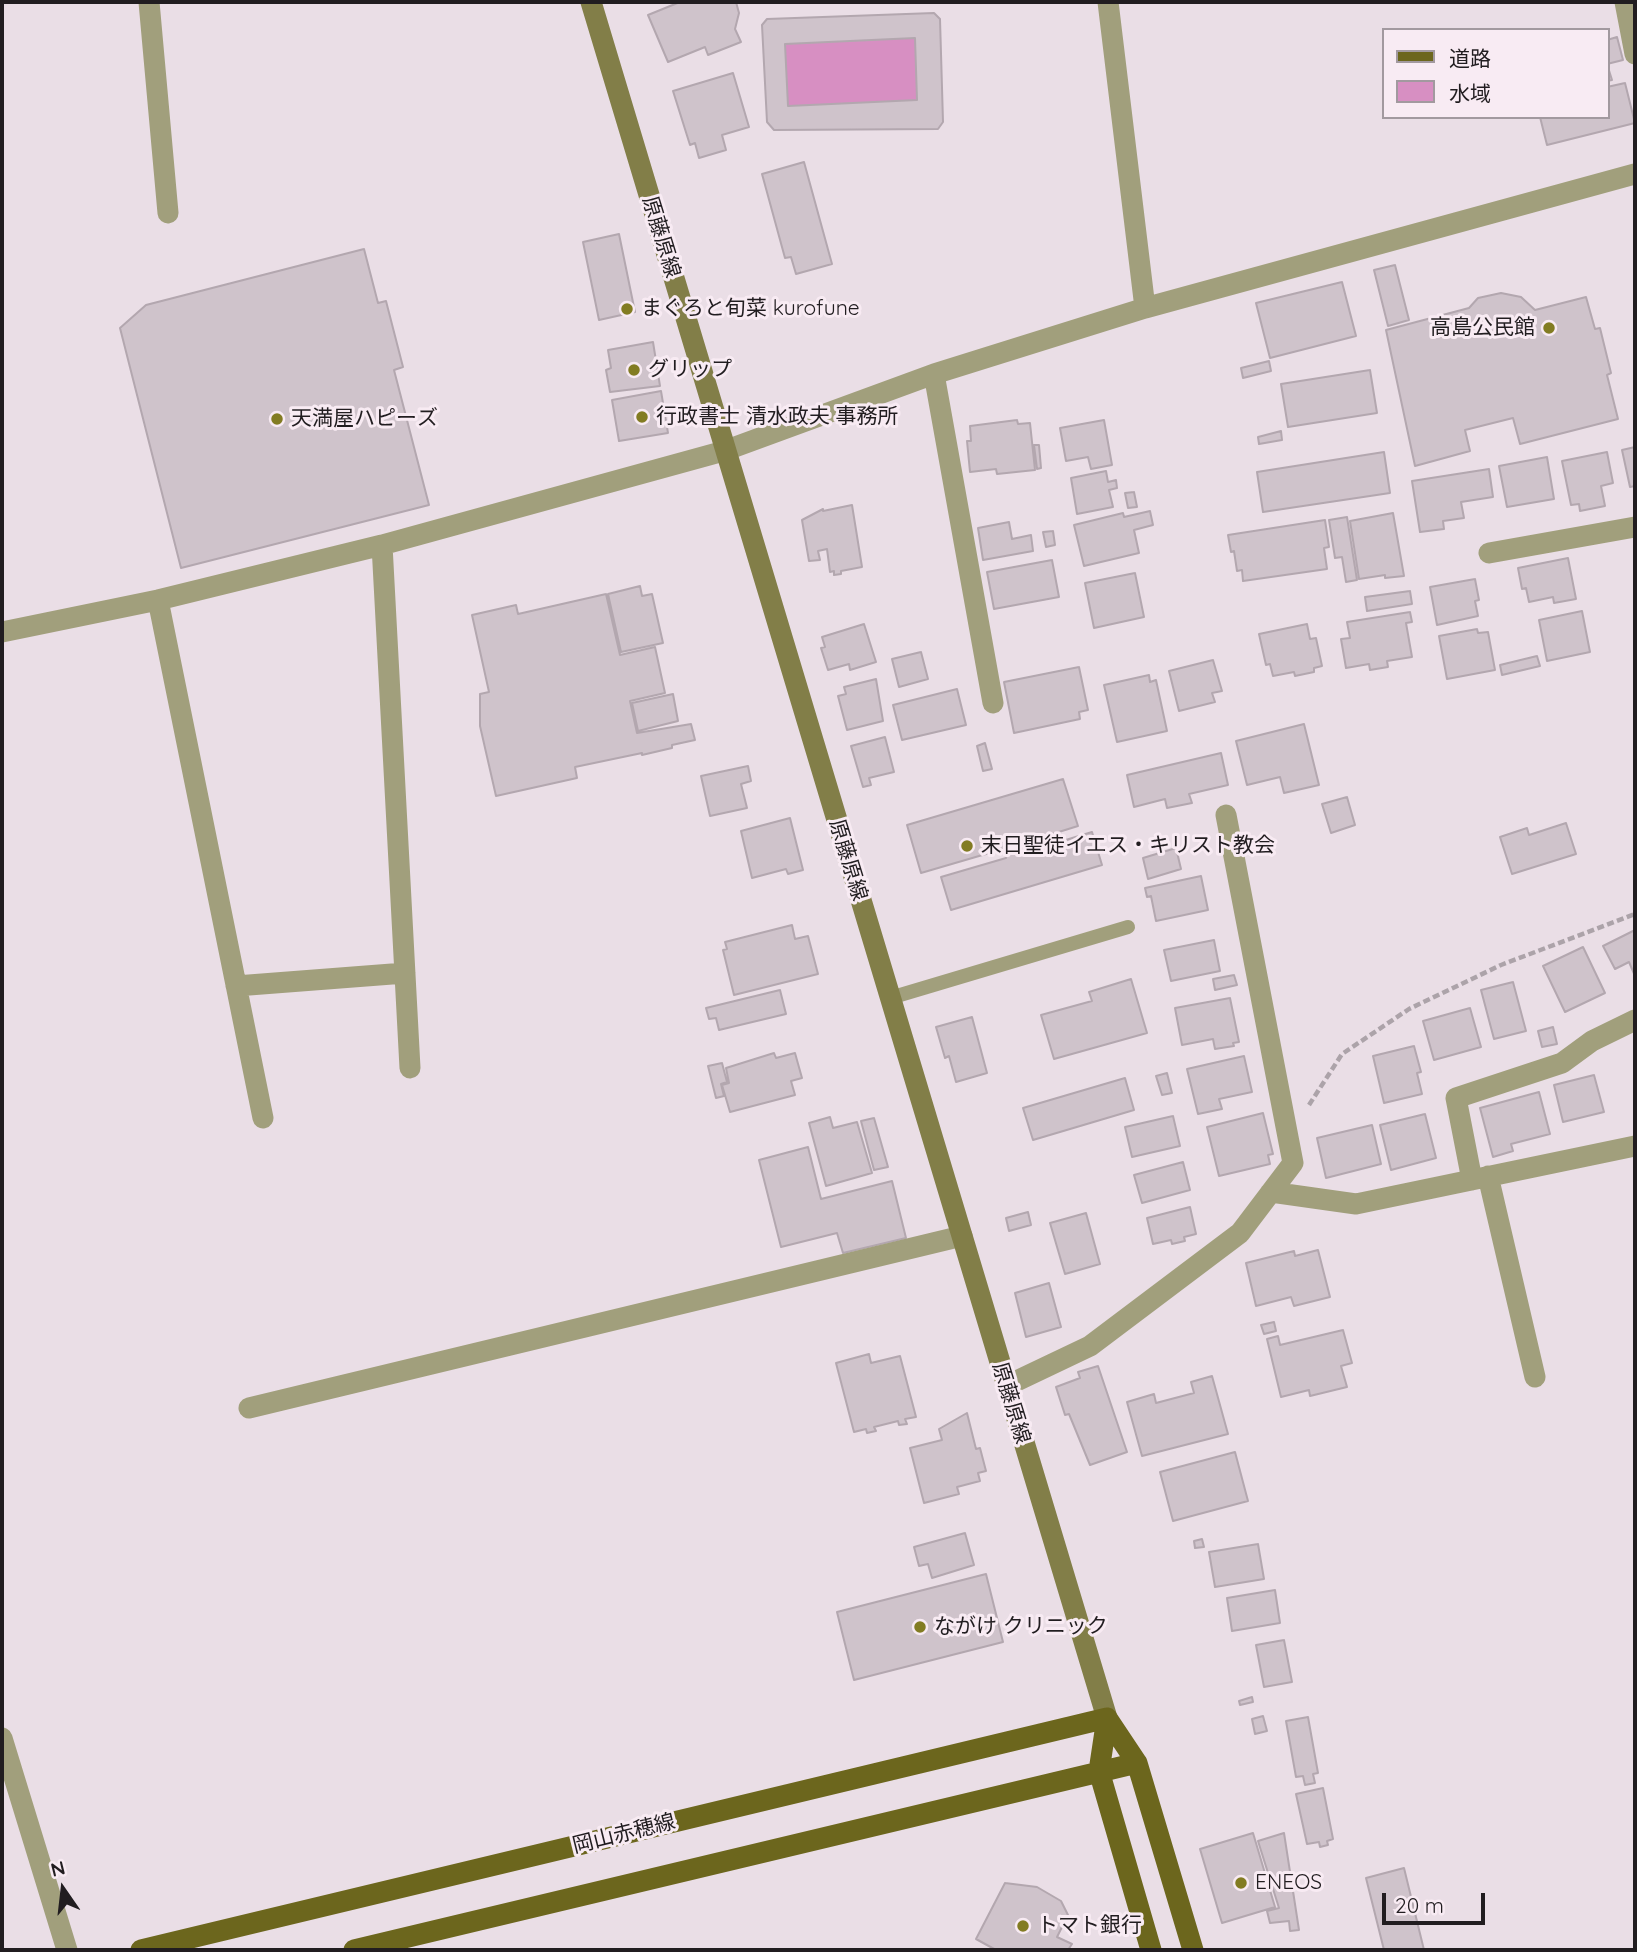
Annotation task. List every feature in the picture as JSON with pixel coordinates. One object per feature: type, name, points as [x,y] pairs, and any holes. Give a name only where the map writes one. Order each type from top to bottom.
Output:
[{"type":"main road","name":"原藤原線","points":[[591,2],[1107,1718]]},
{"type":"main road","points":[[1107,1718],[1137,1763],[1193,1950]]},
{"type":"main road","points":[[1107,1718],[1099,1772],[1151,1950]]},
{"type":"main road","name":"岡山赤穂線","points":[[141,1950],[1107,1718]]},
{"type":"main road","points":[[354,1950],[1137,1763]]},
{"type":"street","points":[[149,2],[168,213]]},
{"type":"street","points":[[1108,2],[1145,308]]},
{"type":"street","points":[[1625,2],[1635,54]]},
{"type":"street","points":[[2,632],[158,600],[382,545],[724,451],[934,374],[1145,308],[1635,174]]},
{"type":"street","points":[[934,374],[993,703]]},
{"type":"street","points":[[1489,553],[1635,527]]},
{"type":"street","points":[[382,545],[410,1068]]},
{"type":"street","points":[[158,600],[263,1118]]},
{"type":"street","points":[[1006,1386],[1090,1346],[1240,1233],[1293,1163],[1226,815]]},
{"type":"street","points":[[236,986],[405,973]]},
{"type":"street","points":[[1535,1377],[1456,1098],[1562,1063],[1592,1041],[1635,1020]]},
{"type":"street","points":[[1271,1192],[1356,1204],[1634,1150]]},
{"type":"street","points":[[249,1408],[962,1236]]},
{"type":"street","points":[[2,1738],[67,1950]]},
{"type":"lane","points":[[890,998],[1128,927]]},
{"type":"path","points":[[1288,1138],[1342,1054],[1409,1009],[1501,965],[1635,914]]},
{"type":"water","points":[[915,38],[917,100],[788,106],[785,44]]},
{"type":"building","points":[[680,2],[736,2],[739,13],[735,29],[741,42],[708,55],[705,47],[668,62],[648,15]]},
{"type":"building","points":[[934,13],[940,19],[943,122],[938,129],[774,130],[767,122],[762,25],[767,19]],"holes":[[[915,38],[917,100],[788,106],[785,44]]]},
{"type":"building","points":[[1617,37],[1623,60],[1609,64],[1609,39]]},
{"type":"building","points":[[733,73],[749,127],[722,135],[726,150],[699,158],[695,143],[690,145],[673,91]]},
{"type":"building","points":[[1625,83],[1635,123],[1547,145],[1540,119],[1609,119],[1609,87]]},
{"type":"building","points":[[804,162],[832,264],[796,274],[791,257],[785,258],[762,174]]},
{"type":"building","points":[[619,234],[635,312],[599,320],[583,242]]},
{"type":"building","points":[[364,249],[378,303],[386,301],[403,367],[394,370],[429,505],[181,568],[120,328],[146,305]]},
{"type":"building","points":[[1395,265],[1409,320],[1388,326],[1374,270]]},
{"type":"building","points":[[1342,282],[1356,336],[1270,358],[1256,303]]},
{"type":"building","points":[[1501,293],[1521,297],[1535,310],[1586,297],[1595,329],[1600,328],[1611,373],[1607,375],[1618,419],[1520,444],[1513,418],[1465,430],[1470,451],[1415,466],[1386,330],[1469,308],[1478,298]]},
{"type":"building","points":[[653,342],[660,386],[610,392],[606,370],[611,368],[608,350]]},
{"type":"building","points":[[1269,361],[1271,371],[1243,378],[1241,368]]},
{"type":"building","points":[[1370,370],[1377,413],[1288,427],[1281,384]]},
{"type":"building","points":[[661,391],[668,433],[619,441],[612,400]]},
{"type":"building","points":[[1017,420],[1018,424],[1030,423],[1035,470],[997,474],[996,469],[970,472],[967,441],[971,441],[970,426]]},
{"type":"building","points":[[1104,420],[1112,465],[1091,469],[1088,457],[1066,461],[1060,428]]},
{"type":"building","points":[[1281,431],[1282,440],[1259,444],[1258,437]]},
{"type":"building","points":[[1034,445],[1039,445],[1041,468],[1037,469]]},
{"type":"building","points":[[1635,447],[1635,486],[1630,487],[1622,450]]},
{"type":"building","points":[[1384,452],[1390,493],[1263,512],[1257,472]]},
{"type":"building","points":[[1607,452],[1613,483],[1601,486],[1605,506],[1580,511],[1579,504],[1571,505],[1562,461]]},
{"type":"building","points":[[1547,457],[1554,499],[1507,507],[1499,466]]},
{"type":"building","points":[[1489,469],[1493,497],[1461,502],[1464,518],[1443,521],[1444,529],[1420,532],[1412,481]]},
{"type":"building","points":[[1106,471],[1108,482],[1116,480],[1117,488],[1109,490],[1113,507],[1077,514],[1071,478]]},
{"type":"building","points":[[1134,492],[1137,507],[1128,508],[1125,493]]},
{"type":"building","points":[[852,505],[862,567],[834,575],[834,571],[830,572],[827,549],[818,551],[820,560],[809,561],[802,520],[823,509]]},
{"type":"building","points":[[1150,511],[1153,525],[1134,530],[1139,553],[1084,566],[1074,525],[1123,513],[1124,517]]},
{"type":"building","points":[[1393,513],[1404,576],[1385,578],[1385,575],[1359,579],[1350,521]]},
{"type":"building","points":[[1347,517],[1357,580],[1346,582],[1342,557],[1335,558],[1329,520]]},
{"type":"building","points":[[1325,520],[1329,547],[1324,548],[1327,569],[1243,581],[1242,570],[1237,571],[1228,535]]},
{"type":"building","points":[[1009,522],[1012,539],[1031,535],[1033,551],[983,560],[978,528]]},
{"type":"building","points":[[1053,531],[1055,545],[1046,547],[1043,532]]},
{"type":"building","points":[[1568,558],[1576,599],[1554,603],[1553,597],[1529,602],[1526,588],[1522,589],[1518,568]]},
{"type":"building","points":[[1052,560],[1059,597],[994,609],[987,572]]},
{"type":"building","points":[[1135,573],[1144,617],[1094,628],[1085,583]]},
{"type":"building","points":[[1475,579],[1479,600],[1475,601],[1478,616],[1437,625],[1430,587]]},
{"type":"building","points":[[640,586],[642,596],[652,594],[663,643],[621,652],[608,594]]},
{"type":"building","points":[[1410,591],[1412,604],[1367,611],[1365,597]]},
{"type":"building","points":[[606,594],[620,655],[655,647],[665,693],[630,701],[637,733],[691,724],[695,740],[642,755],[575,767],[577,778],[496,796],[480,726],[480,694],[489,692],[472,615],[516,605],[518,614]]},
{"type":"building","points":[[1582,611],[1590,652],[1547,661],[1539,620]]},
{"type":"building","points":[[1410,612],[1412,622],[1406,623],[1412,657],[1387,661],[1388,667],[1370,670],[1369,664],[1346,668],[1341,639],[1350,638],[1347,622]]},
{"type":"building","points":[[864,624],[876,662],[850,670],[849,664],[828,670],[821,648],[825,647],[822,637]]},
{"type":"building","points":[[1307,624],[1310,639],[1316,638],[1322,666],[1314,668],[1314,672],[1295,676],[1294,672],[1273,676],[1270,664],[1266,665],[1259,634]]},
{"type":"building","points":[[1477,629],[1478,633],[1488,632],[1495,670],[1447,679],[1439,636]]},
{"type":"building","points":[[921,652],[928,679],[899,687],[892,659]]},
{"type":"building","points":[[1537,656],[1540,666],[1502,675],[1500,665]]},
{"type":"building","points":[[1213,660],[1222,691],[1212,693],[1215,702],[1179,711],[1169,671]]},
{"type":"building","points":[[1079,667],[1088,710],[1079,712],[1080,719],[1014,733],[1004,682]]},
{"type":"building","points":[[1149,675],[1150,682],[1156,680],[1167,731],[1117,742],[1104,685]]},
{"type":"building","points":[[876,679],[883,721],[847,730],[838,696],[846,694],[844,687]]},
{"type":"building","points":[[957,689],[966,725],[902,740],[893,705]]},
{"type":"building","points":[[673,694],[678,721],[638,731],[632,703]]},
{"type":"building","points":[[1304,724],[1319,785],[1284,793],[1280,777],[1247,785],[1236,741]]},
{"type":"building","points":[[885,737],[894,772],[869,778],[871,785],[863,787],[851,746]]},
{"type":"building","points":[[985,743],[992,769],[983,771],[977,746]]},
{"type":"building","points":[[1221,753],[1228,785],[1189,794],[1192,803],[1167,808],[1165,799],[1134,807],[1127,775]]},
{"type":"building","points":[[748,766],[751,781],[741,784],[747,808],[710,816],[701,776]]},
{"type":"building","name":"末日聖徒イエス・キリスト教会","points":[[1063,779],[1078,826],[1020,844],[1023,853],[1092,832],[1102,865],[951,910],[941,877],[1006,858],[1003,849],[921,873],[907,825]]},
{"type":"building","points":[[1347,797],[1355,825],[1331,833],[1322,804]]},
{"type":"building","points":[[790,818],[803,870],[788,874],[786,869],[752,878],[741,831]]},
{"type":"building","points":[[1566,823],[1576,854],[1512,874],[1500,837],[1527,828],[1529,835]]},
{"type":"building","points":[[1176,848],[1181,869],[1148,879],[1143,858]]},
{"type":"building","points":[[1201,876],[1208,910],[1156,921],[1151,896],[1147,897],[1145,888]]},
{"type":"building","points":[[792,925],[795,939],[808,936],[818,974],[734,995],[723,950],[727,949],[725,942]]},
{"type":"building","points":[[1635,930],[1635,976],[1629,962],[1615,969],[1603,946]]},
{"type":"building","points":[[1214,940],[1220,971],[1171,981],[1164,950]]},
{"type":"building","points":[[1583,947],[1605,993],[1565,1012],[1543,966]]},
{"type":"building","points":[[1234,975],[1237,985],[1215,990],[1213,979]]},
{"type":"building","points":[[1131,979],[1147,1033],[1054,1059],[1041,1015],[1092,1001],[1089,992]]},
{"type":"building","points":[[1513,982],[1526,1031],[1494,1039],[1481,990]]},
{"type":"building","points":[[780,990],[786,1014],[719,1030],[716,1018],[709,1019],[706,1008]]},
{"type":"building","points":[[1230,998],[1239,1042],[1233,1043],[1234,1046],[1215,1049],[1213,1039],[1182,1045],[1175,1008]]},
{"type":"building","points":[[1470,1008],[1481,1047],[1434,1060],[1423,1021]]},
{"type":"building","points":[[972,1017],[987,1073],[956,1082],[949,1056],[945,1058],[936,1027]]},
{"type":"building","points":[[1553,1027],[1557,1044],[1542,1047],[1538,1031]]},
{"type":"building","points":[[1414,1046],[1421,1072],[1417,1073],[1422,1094],[1384,1103],[1373,1056]]},
{"type":"building","points":[[774,1053],[776,1058],[795,1053],[802,1078],[791,1081],[795,1095],[730,1112],[722,1085],[729,1083],[726,1068]]},
{"type":"building","points":[[1244,1056],[1252,1092],[1219,1099],[1222,1109],[1198,1114],[1187,1069]]},
{"type":"building","points":[[722,1063],[727,1082],[721,1084],[724,1096],[716,1098],[708,1066]]},
{"type":"building","points":[[1167,1073],[1172,1093],[1162,1095],[1156,1076]]},
{"type":"building","points":[[1594,1075],[1604,1112],[1563,1122],[1554,1085]]},
{"type":"building","points":[[1125,1078],[1134,1110],[1033,1140],[1023,1108]]},
{"type":"building","points":[[1539,1092],[1550,1134],[1511,1144],[1513,1151],[1493,1157],[1480,1108]]},
{"type":"building","points":[[1263,1113],[1273,1154],[1268,1155],[1270,1164],[1219,1176],[1207,1127]]},
{"type":"building","points":[[1425,1114],[1436,1158],[1391,1170],[1380,1125]]},
{"type":"building","points":[[1173,1116],[1180,1146],[1132,1157],[1125,1127]]},
{"type":"building","points":[[830,1117],[833,1128],[857,1122],[872,1173],[826,1186],[809,1123]]},
{"type":"building","points":[[874,1118],[888,1167],[874,1170],[861,1121]]},
{"type":"building","points":[[1372,1125],[1381,1164],[1326,1178],[1317,1138]]},
{"type":"building","points":[[808,1147],[821,1199],[892,1181],[906,1238],[843,1253],[837,1233],[781,1247],[759,1160]]},
{"type":"building","points":[[1183,1162],[1190,1190],[1142,1203],[1134,1175]]},
{"type":"building","points":[[1190,1207],[1196,1234],[1184,1237],[1185,1241],[1172,1244],[1171,1240],[1153,1244],[1147,1218]]},
{"type":"building","points":[[1028,1212],[1031,1225],[1009,1231],[1006,1218]]},
{"type":"building","points":[[1086,1213],[1100,1264],[1065,1274],[1050,1223]]},
{"type":"building","points":[[1318,1250],[1330,1297],[1294,1306],[1291,1297],[1256,1306],[1246,1263],[1294,1251],[1295,1256]]},
{"type":"building","points":[[1049,1283],[1061,1327],[1026,1337],[1015,1293]]},
{"type":"building","points":[[1274,1322],[1276,1331],[1264,1334],[1261,1325]]},
{"type":"building","points":[[1343,1330],[1352,1363],[1341,1366],[1347,1387],[1310,1396],[1309,1390],[1281,1397],[1267,1339],[1278,1336],[1280,1345]]},
{"type":"building","points":[[869,1354],[871,1363],[900,1356],[916,1417],[905,1419],[907,1424],[899,1425],[898,1421],[874,1427],[876,1431],[867,1433],[866,1429],[854,1432],[836,1363]]},
{"type":"building","points":[[1098,1366],[1127,1452],[1090,1465],[1069,1414],[1065,1415],[1056,1387],[1080,1378],[1078,1372]]},
{"type":"building","points":[[1212,1376],[1228,1434],[1142,1456],[1127,1402],[1154,1394],[1156,1403],[1194,1393],[1191,1382]]},
{"type":"building","points":[[967,1413],[976,1449],[980,1448],[986,1471],[978,1473],[980,1481],[957,1487],[959,1494],[924,1503],[910,1448],[942,1440],[939,1429]]},
{"type":"building","points":[[1235,1452],[1248,1501],[1173,1521],[1160,1472]]},
{"type":"building","points":[[965,1533],[974,1565],[932,1578],[928,1564],[919,1566],[914,1547]]},
{"type":"building","points":[[1202,1539],[1204,1547],[1195,1548],[1194,1541]]},
{"type":"building","points":[[1258,1544],[1264,1579],[1215,1587],[1209,1552]]},
{"type":"building","name":"ながけ クリニック","points":[[986,1574],[1003,1642],[854,1680],[837,1612]]},
{"type":"building","points":[[1275,1590],[1280,1623],[1232,1631],[1227,1598]]},
{"type":"building","points":[[1284,1640],[1292,1682],[1264,1687],[1256,1645]]},
{"type":"building","points":[[1252,1697],[1253,1702],[1240,1705],[1239,1701]]},
{"type":"building","points":[[1263,1716],[1267,1731],[1255,1734],[1252,1719]]},
{"type":"building","points":[[1308,1717],[1318,1773],[1313,1774],[1315,1783],[1305,1785],[1303,1776],[1296,1777],[1286,1721]]},
{"type":"building","points":[[1323,1788],[1333,1839],[1327,1841],[1328,1845],[1320,1847],[1319,1842],[1307,1844],[1296,1794]]},
{"type":"building","points":[[1253,1833],[1275,1907],[1222,1923],[1200,1849]]},
{"type":"building","points":[[1284,1833],[1299,1930],[1290,1931],[1289,1921],[1270,1923],[1267,1911],[1279,1908],[1258,1841]]},
{"type":"building","points":[[1404,1868],[1424,1950],[1384,1950],[1366,1878]]},
{"type":"building","name":"トマト銀行","points":[[1005,1883],[1037,1887],[1061,1901],[1068,1915],[1057,1937],[1072,1944],[1068,1950],[996,1950],[976,1939]]},
{"type":"place","name":"まぐろと旬菜 kurofune","points":[[627,309]]},
{"type":"place","name":"高島公民館","points":[[1549,328]]},
{"type":"place","name":"グリップ","points":[[634,370]]},
{"type":"place","name":"行政書士 清水政夫 事務所","points":[[642,417]]},
{"type":"place","name":"天満屋ハピーズ","points":[[277,419]]},
{"type":"place","name":"末日聖徒イエス・キリスト教会","points":[[967,846]]},
{"type":"place","name":"ながけ クリニック","points":[[920,1627]]},
{"type":"place","name":"ENEOS","points":[[1241,1883]]},
{"type":"place","name":"トマト銀行","points":[[1023,1926]]}]
